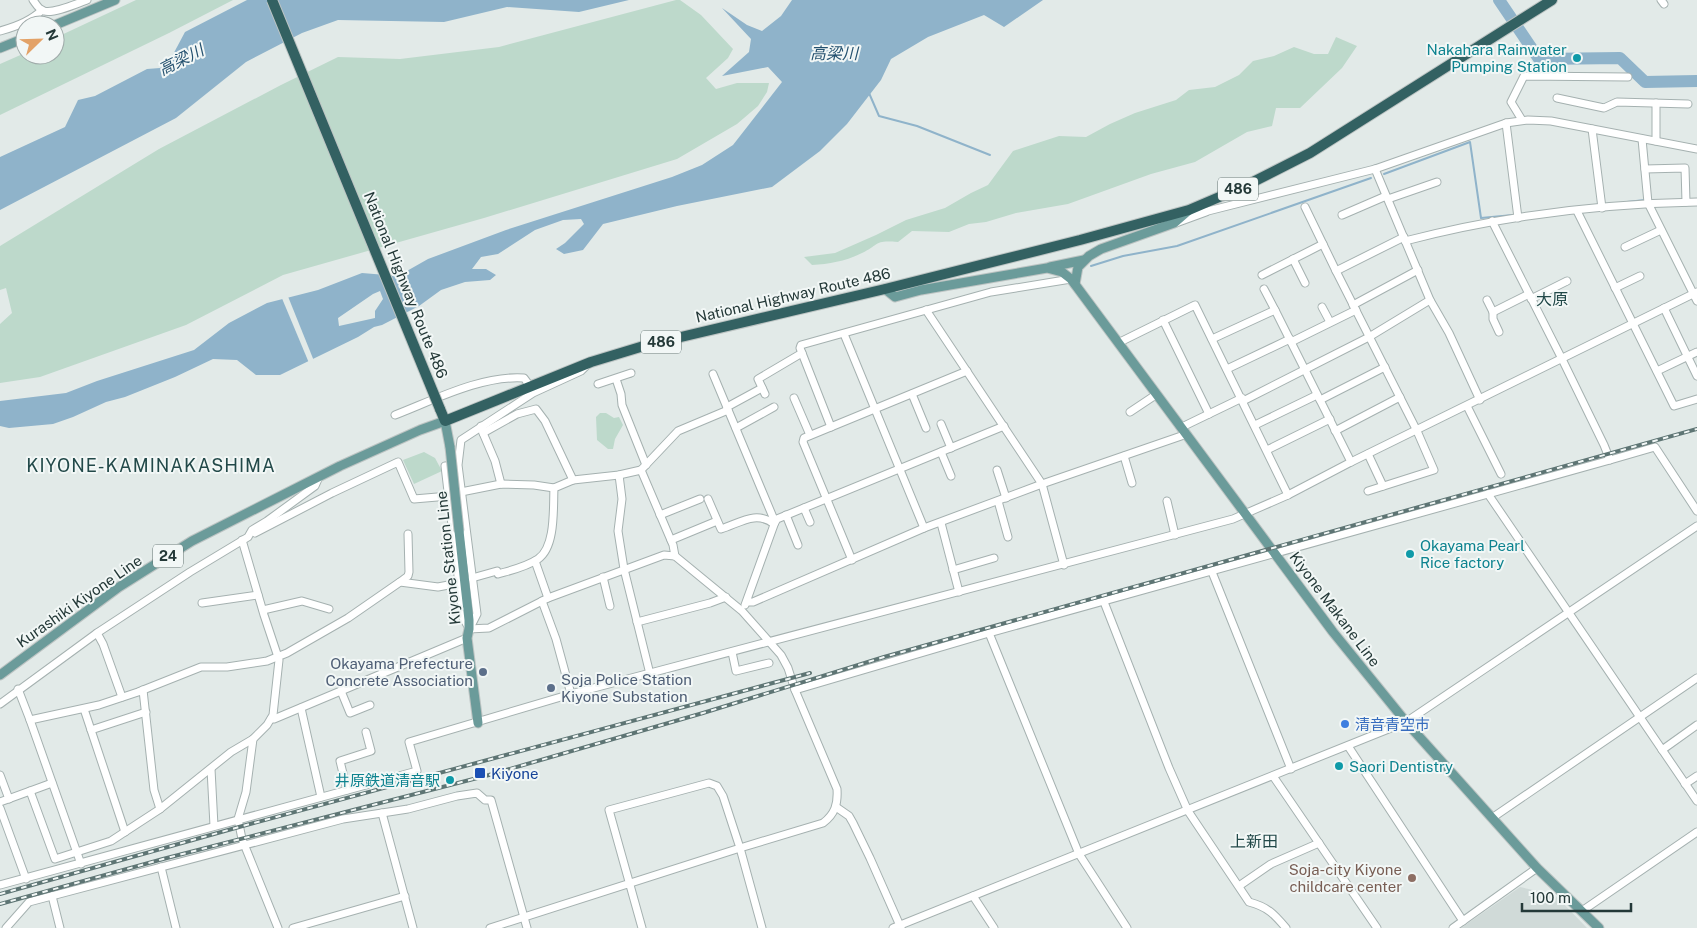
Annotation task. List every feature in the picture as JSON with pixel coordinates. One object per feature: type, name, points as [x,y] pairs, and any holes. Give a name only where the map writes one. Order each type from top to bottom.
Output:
[{"type":"highway","name":"National Highway Route 486","points":[[272,0],[445,421],[591,362],[647,345],[886,289],[1080,240],[1189,210],[1246,186],[1310,153],[1552,0]]},
{"type":"main road","points":[[65,21],[115,0]]},
{"type":"main road","points":[[0,48],[15,42]]},
{"type":"main road","points":[[1073,282],[1078,267],[1084,260],[1101,249],[1174,223],[1189,210]]},
{"type":"main road","points":[[886,289],[895,297],[921,290],[1084,260]]},
{"type":"main road","name":"Kiyone Makane Line","points":[[1047,268],[1062,272],[1073,282],[1333,632],[1406,722],[1537,868],[1598,928]]},
{"type":"main road","name":"Kiyone Station Line","points":[[445,421],[450,447],[478,723]]},
{"type":"main road","name":"Kurashiki Kiyone Line","points":[[0,675],[119,587],[160,561],[226,524],[319,477],[445,421]]},
{"type":"street","points":[[33,0],[42,10],[51,11],[87,0]]},
{"type":"street","points":[[63,8],[68,0]]},
{"type":"street","points":[[0,31],[15,27],[36,16],[42,10]]},
{"type":"street","points":[[1522,120],[1511,102],[1524,76],[1628,77]]},
{"type":"street","points":[[1557,98],[1604,108],[1617,102],[1688,104]]},
{"type":"street","points":[[1656,103],[1656,141]]},
{"type":"street","points":[[1174,223],[1208,212],[1375,169],[1506,123],[1522,120],[1551,121],[1697,149]]},
{"type":"street","points":[[1506,123],[1518,215]]},
{"type":"street","points":[[1592,129],[1602,206]]},
{"type":"street","points":[[0,885],[417,771],[409,742],[571,694],[1233,519],[1417,431],[1664,308],[1696,295],[1661,230],[1648,201],[1642,139]]},
{"type":"street","points":[[1645,169],[1685,168],[1686,200]]},
{"type":"street","points":[[1375,169],[1430,300],[1449,333],[1480,400]]},
{"type":"street","points":[[1342,215],[1437,182]]},
{"type":"street","points":[[1336,271],[1404,239],[1518,215],[1577,211],[1648,201],[1686,200],[1697,202]]},
{"type":"street","points":[[1305,207],[1417,431],[1434,470],[1368,491]]},
{"type":"street","points":[[1189,210],[1208,212]]},
{"type":"street","points":[[1577,211],[1674,406],[1697,399]]},
{"type":"street","points":[[1492,221],[1604,444],[1610,460]]},
{"type":"street","points":[[1626,247],[1661,230]]},
{"type":"street","points":[[1262,275],[1323,244]]},
{"type":"street","points":[[1293,259],[1305,283]]},
{"type":"street","points":[[1227,369],[1330,322],[1418,270]]},
{"type":"street","points":[[1614,288],[1640,276]]},
{"type":"street","points":[[1493,312],[1567,281]]},
{"type":"street","points":[[831,427],[800,348],[801,345],[991,292],[1073,282]]},
{"type":"street","points":[[1264,289],[1351,462]]},
{"type":"street","points":[[747,602],[753,602],[924,528],[1124,456],[1184,430],[1209,414],[1305,370],[1369,337],[1430,300]]},
{"type":"street","points":[[1488,300],[1499,332]]},
{"type":"street","points":[[1118,343],[1195,304],[1288,494]]},
{"type":"street","points":[[1322,306],[1330,322]]},
{"type":"street","points":[[1664,308],[1697,376]]},
{"type":"street","points":[[926,310],[1042,484],[1064,565]]},
{"type":"street","points":[[1212,339],[1275,310]]},
{"type":"street","points":[[1163,320],[1209,414]]},
{"type":"street","points":[[844,334],[924,528]]},
{"type":"street","points":[[1657,371],[1697,352]]},
{"type":"street","points":[[461,492],[500,484],[534,485],[554,488],[573,480],[619,475],[643,467],[678,431],[763,391],[758,379],[802,353]]},
{"type":"street","points":[[482,430],[533,393],[581,371],[591,362]]},
{"type":"street","points":[[1255,425],[1385,367]]},
{"type":"street","points":[[852,560],[803,442],[804,438],[967,371]]},
{"type":"street","points":[[598,384],[631,373]]},
{"type":"street","points":[[713,374],[775,523]]},
{"type":"street","points":[[395,415],[474,385],[513,377],[524,378],[530,386]]},
{"type":"street","points":[[490,928],[823,823],[836,807],[837,789],[781,655],[742,611],[675,556],[622,404],[616,379]]},
{"type":"street","points":[[912,394],[926,428]]},
{"type":"street","points":[[1130,412],[1157,394]]},
{"type":"street","points":[[1335,431],[1400,397]]},
{"type":"street","points":[[794,398],[810,436]]},
{"type":"street","points":[[1467,406],[1501,474]]},
{"type":"street","points":[[736,428],[774,407]]},
{"type":"street","points":[[468,633],[477,614],[458,464],[461,440],[517,414],[536,409],[545,421],[573,480]]},
{"type":"street","points":[[1267,450],[1330,419]]},
{"type":"street","points":[[941,424],[951,448]]},
{"type":"street","points":[[742,611],[747,602],[775,523],[786,515],[1004,426]]},
{"type":"street","points":[[482,430],[495,461],[500,484]]},
{"type":"street","points":[[795,690],[990,633],[1655,447],[1697,511]]},
{"type":"street","points":[[941,452],[951,476]]},
{"type":"street","points":[[1368,454],[1383,486]]},
{"type":"street","points":[[1124,456],[1132,483]]},
{"type":"street","points":[[0,704],[97,633],[245,538],[332,493],[398,462],[414,499],[449,496]]},
{"type":"street","points":[[458,464],[445,466],[463,618],[468,633]]},
{"type":"street","points":[[997,470],[1006,498]]},
{"type":"street","points":[[619,475],[622,499],[618,531],[624,569],[650,674]]},
{"type":"street","points":[[245,538],[252,530],[315,486],[319,477]]},
{"type":"street","points":[[472,578],[497,571],[498,574],[522,568],[540,558],[546,550],[551,536],[554,488]]},
{"type":"street","points":[[1488,494],[1697,801]]},
{"type":"street","points":[[660,515],[700,499]]},
{"type":"street","points":[[708,500],[721,529],[752,517],[775,523]]},
{"type":"street","points":[[998,501],[1008,537]]},
{"type":"street","points":[[1166,501],[1175,535]]},
{"type":"street","points":[[804,508],[810,522]]},
{"type":"street","points":[[786,515],[798,545]]},
{"type":"street","points":[[671,540],[717,521]]},
{"type":"street","points":[[941,523],[959,592]]},
{"type":"street","points":[[836,807],[849,816],[853,823],[870,858],[898,927],[1406,722],[1697,526]]},
{"type":"street","points":[[30,720],[84,709],[143,690],[201,668],[267,661],[279,656],[348,618],[408,576],[410,568],[408,534]]},
{"type":"street","points":[[30,791],[55,859],[111,841],[125,832],[160,809],[231,752],[252,739],[271,719],[276,703],[279,656],[258,594],[245,538]]},
{"type":"street","points":[[271,719],[274,720],[341,691],[468,633],[488,628],[545,600],[664,555],[675,556]]},
{"type":"street","points":[[953,570],[994,558]]},
{"type":"street","points":[[535,561],[571,694]]},
{"type":"street","points":[[1212,572],[1291,769]]},
{"type":"street","points":[[603,577],[610,606]]},
{"type":"street","points":[[400,582],[438,587],[459,583]]},
{"type":"street","points":[[202,603],[258,594]]},
{"type":"street","points":[[637,622],[726,597]]},
{"type":"street","points":[[263,610],[302,601],[329,609]]},
{"type":"street","points":[[1104,602],[1169,768],[1188,810],[1249,902],[1268,908],[1286,928]]},
{"type":"street","points":[[97,633],[103,644],[122,697]]},
{"type":"street","points":[[990,633],[1078,854],[1128,928]]},
{"type":"street","points":[[732,652],[736,671],[769,663]]},
{"type":"street","points":[[1492,818],[1697,678]]},
{"type":"street","points":[[18,689],[81,864]]},
{"type":"street","points":[[143,690],[154,790],[160,809]]},
{"type":"street","points":[[341,691],[350,713],[370,705]]},
{"type":"street","points":[[301,708],[321,797]]},
{"type":"street","points":[[84,709],[125,832]]},
{"type":"street","points":[[91,730],[146,712]]},
{"type":"street","points":[[1662,750],[1697,725]]},
{"type":"street","points":[[347,790],[340,761],[371,752],[366,732]]},
{"type":"street","points":[[252,739],[246,792],[238,819],[242,839],[278,928]]},
{"type":"street","points":[[1348,746],[1463,921]]},
{"type":"street","points":[[211,769],[214,826]]},
{"type":"street","points":[[0,775],[9,799]]},
{"type":"street","points":[[1274,776],[1377,928]]},
{"type":"street","points":[[1685,784],[1697,776]]},
{"type":"street","points":[[0,802],[52,783]]},
{"type":"street","points":[[642,928],[609,810],[709,783],[717,786],[723,796],[740,848],[762,928]]},
{"type":"street","points":[[6,928],[29,902],[349,818],[408,809],[457,796],[479,794],[484,800],[491,800],[527,928]]},
{"type":"street","points":[[0,808],[26,878]]},
{"type":"street","points":[[382,813],[414,928]]},
{"type":"street","points":[[1582,911],[1697,832]]},
{"type":"street","points":[[1238,886],[1271,864],[1319,844]]},
{"type":"street","points":[[161,867],[176,928]]},
{"type":"street","points":[[1453,928],[1537,868]]},
{"type":"street","points":[[52,896],[60,928]]},
{"type":"street","points":[[293,928],[405,896]]},
{"type":"street","points":[[973,896],[994,928]]},
{"type":"shaded area","points":[[1520,887],[1555,895],[1587,928],[1461,928]]},
{"type":"green space","points":[[136,0],[233,0],[0,115],[0,64],[15,57],[15,65],[65,65],[65,33]]},
{"type":"green space","points":[[680,0],[701,15],[733,49],[728,58],[706,78],[716,89],[737,83],[769,83],[767,92],[758,106],[737,124],[677,159],[484,218],[283,275],[186,325],[40,377],[0,383],[0,324],[12,313],[6,288],[0,290],[0,246],[159,149],[338,57],[400,59],[499,47]]},
{"type":"green space","points":[[1336,37],[1357,46],[1342,68],[1300,108],[1276,108],[1272,126],[1247,132],[1195,162],[1151,174],[1068,204],[969,224],[949,232],[912,231],[898,242],[878,243],[856,256],[838,262],[812,265],[804,257],[835,253],[906,220],[945,208],[988,185],[1013,151],[1059,136],[1086,137],[1135,113],[1176,100],[1189,90],[1215,87],[1239,75],[1253,61],[1274,56],[1294,47],[1314,54],[1328,54]]},
{"type":"green space","points":[[600,413],[606,413],[614,418],[619,417],[623,425],[615,439],[613,449],[608,449],[597,440],[596,417]]},
{"type":"green space","points":[[424,452],[435,458],[442,471],[414,484],[403,460]]},
{"type":"water","name":"高梁川","points":[[247,0],[629,0],[579,12],[507,7],[444,22],[338,20],[302,33],[246,62],[176,118],[0,210],[0,157],[65,127],[78,100],[95,96],[147,69],[160,68],[169,62],[185,32]]},
{"type":"water","name":"高梁川","points":[[792,0],[1043,0],[1004,27],[984,15],[928,37],[891,59],[881,80],[847,124],[820,151],[772,187],[677,206],[603,224],[583,250],[564,254],[556,249],[565,243],[584,224],[581,219],[563,220],[535,230],[498,254],[481,257],[472,269],[486,269],[496,275],[490,280],[465,282],[441,290],[419,306],[280,375],[256,375],[237,360],[213,359],[175,377],[53,424],[9,428],[0,426],[0,401],[66,393],[97,381],[194,350],[229,323],[267,303],[318,290],[362,273],[398,276],[428,259],[506,230],[672,177],[702,165],[733,145],[782,82],[768,67],[722,76],[749,52],[751,39],[722,8],[747,25],[762,31],[781,16]],"holes":[[[380,291],[383,299],[375,311],[375,318],[339,326],[338,318],[373,294]]]},
{"type":"pier","points":[[287,294],[314,361],[309,363],[281,296]]},
{"type":"waterway","points":[[1499,0],[1539,59],[1620,58],[1645,82],[1697,81]]},
{"type":"waterway","points":[[869,93],[879,116],[917,126],[990,155]]},
{"type":"waterway","points":[[1384,174],[1470,142],[1481,218],[1513,215]]},
{"type":"waterway","points":[[1091,266],[1123,256],[1177,246],[1371,178]]},
{"type":"waterway","points":[[1627,202],[1645,200]]},
{"type":"railway","points":[[0,904],[163,859],[489,775],[703,713],[884,657],[1697,429]]},
{"type":"railway","points":[[0,894],[239,827],[810,673]]},
{"type":"place","name":"Nakahara Rainwater Pumping Station","points":[[1577,58]]},
{"type":"place","name":"Okayama Pearl Rice factory","points":[[1410,554]]},
{"type":"place","name":"Okayama Prefecture Concrete Association","points":[[483,672]]},
{"type":"place","name":"Soja Police Station Kiyone Substation","points":[[551,688]]},
{"type":"place","name":"清音青空市","points":[[1345,724]]},
{"type":"place","name":"Saori Dentistry","points":[[1339,766]]},
{"type":"place","name":"Kiyone","points":[[480,773]]},
{"type":"place","name":"井原鉄道清音駅","points":[[450,780]]},
{"type":"place","name":"Soja-city Kiyone childcare center","points":[[1412,878]]},
{"type":"district","name":"大原","points":[[1552,299]]},
{"type":"district","name":"KIYONE-KAMINAKASHIMA","points":[[151,465]]},
{"type":"district","name":"上新田","points":[[1254,841]]}]
